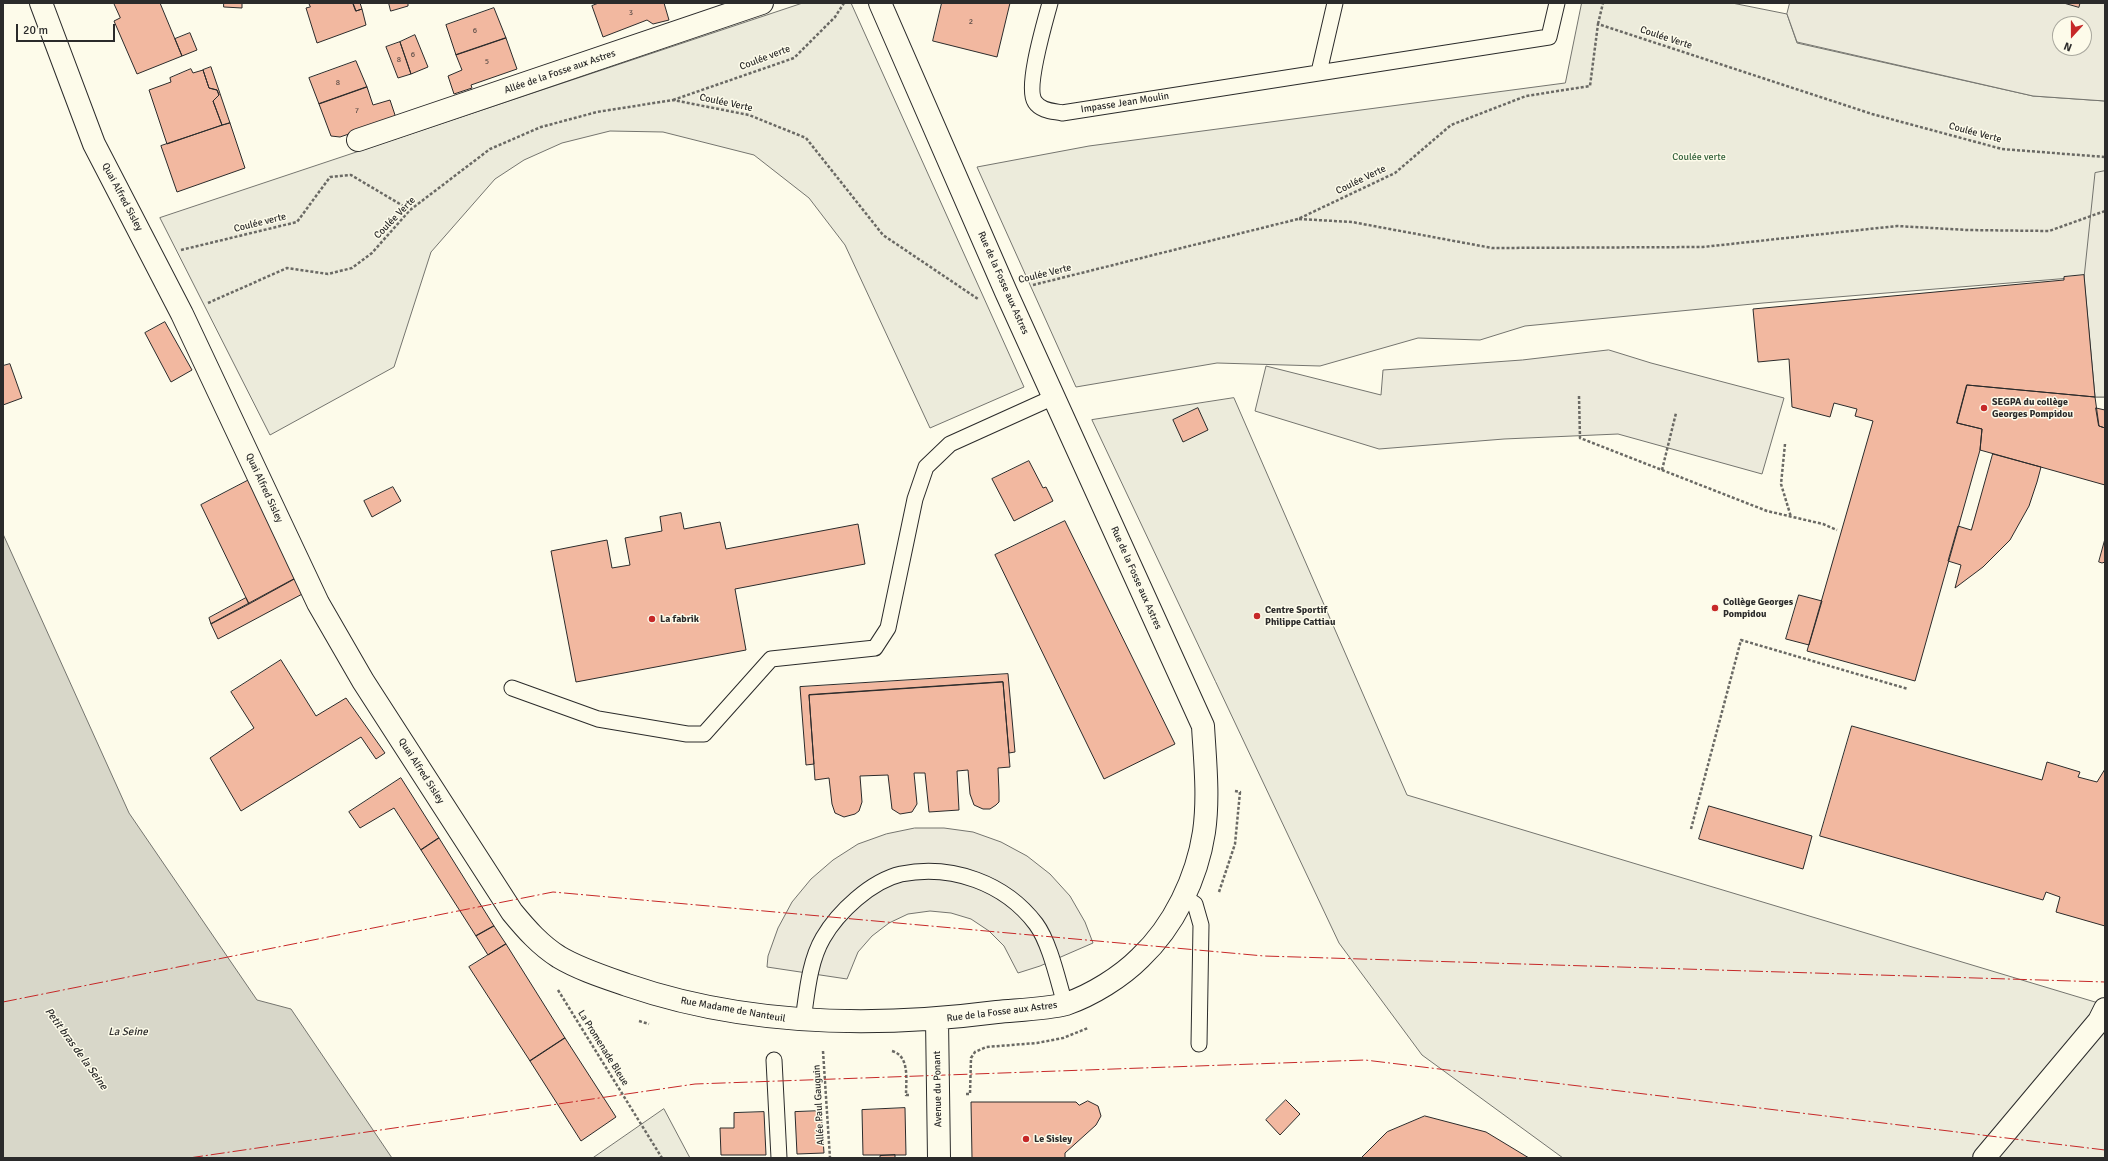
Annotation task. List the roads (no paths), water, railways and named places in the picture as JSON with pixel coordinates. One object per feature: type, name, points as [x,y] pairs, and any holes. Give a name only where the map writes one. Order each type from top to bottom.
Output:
[{"type":"street","name":"Quai Alfred Sisley","points":[[41,3],[94,144],[154,257],[326,616],[363,681],[512,912],[541,944]]},
{"type":"street","name":"Allée de la Fosse aux Astres","points":[[358,140],[762,3]]},
{"type":"street","name":"Rue de la Fosse aux Astres","points":[[880,3],[1006,292],[1203,726],[1206,791],[1204,833],[1195,867],[1183,896],[1166,928],[1140,959],[1121,975],[1065,1004],[937,1020]]},
{"type":"street","name":"Rue Madame de Nanteuil","points":[[541,944],[560,958],[605,977],[649,992],[692,1004],[774,1018],[803,1020],[937,1020]]},
{"type":"street","points":[[1984,1158],[2099,1021],[2105,1009]]},
{"type":"street","name":"Avenue du Ponant","points":[[937,1020],[939,1158]]},
{"type":"lane","name":"Impasse Jean Moulin","points":[[1050,3],[1032,78],[1031,92],[1035,102],[1045,110],[1062,112],[1550,37],[1557,3]]},
{"type":"lane","points":[[1319,72],[1335,3]]},
{"type":"lane","points":[[512,688],[598,719],[687,734],[704,734],[771,659],[875,648],[888,628],[915,499],[926,467],[950,444],[1054,397]]},
{"type":"lane","points":[[803,1020],[814,959],[822,938],[838,916],[865,892],[879,884],[900,874],[921,872],[952,874],[974,878],[996,888],[1020,904],[1037,926],[1051,958],[1065,1004]]},
{"type":"lane","points":[[1183,896],[1195,904],[1201,925],[1199,1044]]},
{"type":"lane","points":[[774,1060],[779,1158]]},
{"type":"water","name":"La Seine","points":[[3,534],[129,813],[257,1000],[291,1009],[392,1158],[3,1158]]},
{"type":"place","name":"SEGPA du collège Georges Pompidou","points":[[1984,408]]},
{"type":"place","name":"Collège Georges Pompidou","points":[[1715,608]]},
{"type":"place","name":"Centre Sportif Philippe Cattiau","points":[[1257,616]]},
{"type":"place","name":"La fabrik","points":[[652,619]]},
{"type":"place","name":"Le Sisley","points":[[1026,1139]]},
{"type":"park label","name":"Coulée verte","points":[[1699,157]]},
{"type":"water label","name":"Petit bras de la Seine","points":[[76,1049]]}]
